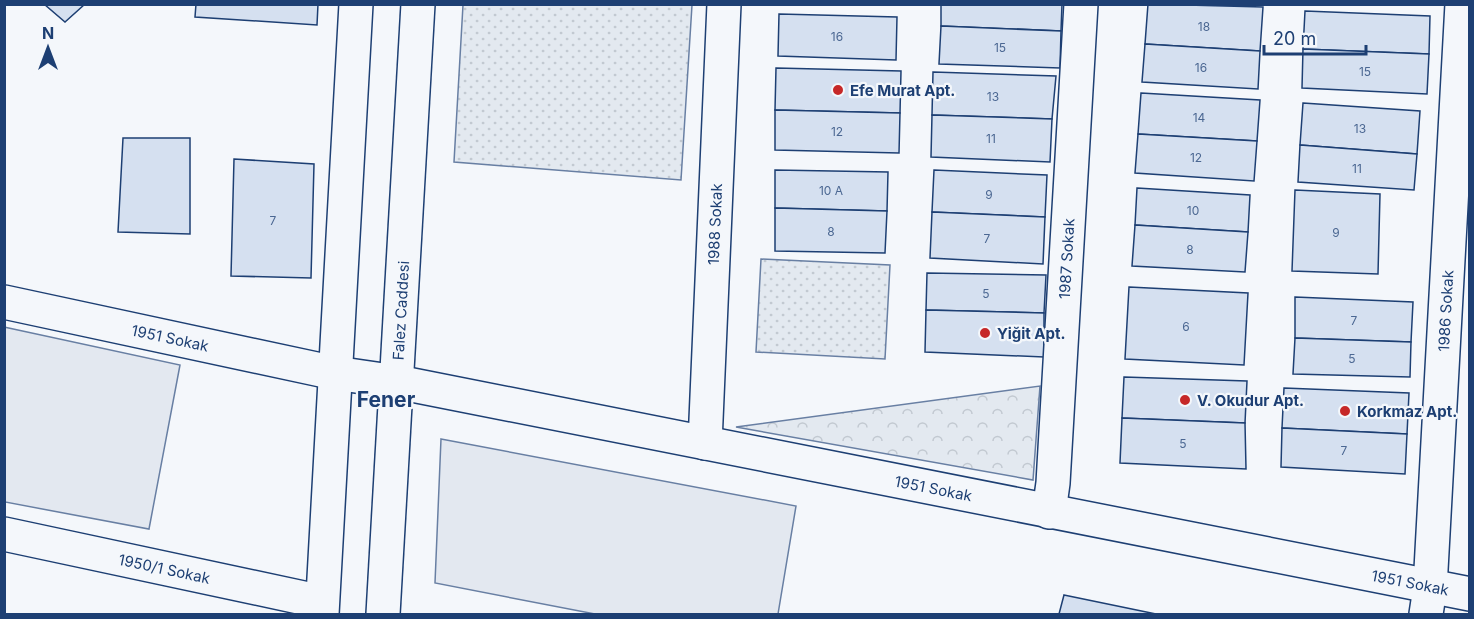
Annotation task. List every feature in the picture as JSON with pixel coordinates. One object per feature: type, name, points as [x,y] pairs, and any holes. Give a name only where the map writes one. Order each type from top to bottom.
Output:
[{"type":"street","points":[[322,608],[356,4]]},
{"type":"street","name":"Falez Caddesi","points":[[383,615],[418,4]]},
{"type":"street","name":"1988 Sokak","points":[[705,443],[724,4]]},
{"type":"street","name":"1987 Sokak","points":[[1049,512],[1053,483],[1081,4]]},
{"type":"street","name":"1986 Sokak","points":[[1428,601],[1462,4]]},
{"type":"street","name":"1951 Sokak","points":[[4,302],[335,373],[397,382],[1049,512],[1428,601],[1470,594]]},
{"type":"street","name":"1950/1 Sokak","points":[[4,534],[322,608]]},
{"type":"green space","points":[[463,5],[692,5],[681,180],[454,162]]},
{"type":"green space","points":[[761,259],[890,265],[885,359],[756,352]]},
{"type":"green space","points":[[1040,386],[1033,480],[736,427]]},
{"type":"shaded area","points":[[4,327],[180,365],[149,529],[5,502]]},
{"type":"shaded area","points":[[441,439],[796,506],[778,614],[595,614],[435,583]]},
{"type":"building","points":[[44,4],[85,4],[65,22]]},
{"type":"building","points":[[196,4],[318,4],[317,25],[195,17]]},
{"type":"building","points":[[941,4],[1062,4],[1061,31],[941,26]]},
{"type":"building","points":[[1148,4],[1263,7],[1260,51],[1145,44]]},
{"type":"building","points":[[1305,11],[1430,16],[1429,54],[1303,49]]},
{"type":"building","points":[[779,14],[897,17],[896,60],[778,56]]},
{"type":"building","points":[[941,26],[1061,31],[1060,68],[939,64]]},
{"type":"building","points":[[1145,44],[1260,51],[1258,89],[1142,82]]},
{"type":"building","points":[[1303,49],[1429,54],[1427,94],[1302,88]]},
{"type":"building","name":"Efe Murat Apt.","points":[[776,68],[901,71],[900,113],[775,110]]},
{"type":"building","points":[[933,72],[1056,76],[1052,119],[932,115]]},
{"type":"building","points":[[1141,93],[1260,100],[1257,141],[1138,134]]},
{"type":"building","points":[[1303,103],[1420,111],[1417,154],[1300,145]]},
{"type":"building","points":[[775,110],[900,113],[899,153],[775,150]]},
{"type":"building","points":[[932,115],[1052,119],[1050,162],[931,157]]},
{"type":"building","points":[[1138,134],[1257,141],[1254,181],[1135,173]]},
{"type":"building","points":[[123,138],[190,138],[190,234],[118,232]]},
{"type":"building","points":[[1300,145],[1417,154],[1414,190],[1298,182]]},
{"type":"building","points":[[234,159],[314,164],[311,278],[231,276]]},
{"type":"building","points":[[775,170],[888,172],[887,211],[775,208]]},
{"type":"building","points":[[934,170],[1047,175],[1045,217],[932,212]]},
{"type":"building","points":[[1137,188],[1250,195],[1248,232],[1135,225]]},
{"type":"building","points":[[1295,190],[1380,194],[1378,274],[1292,271]]},
{"type":"building","points":[[775,208],[887,211],[885,253],[775,251]]},
{"type":"building","points":[[932,212],[1045,217],[1043,264],[930,258]]},
{"type":"building","points":[[1135,225],[1248,232],[1245,272],[1132,266]]},
{"type":"building","points":[[927,273],[1046,275],[1044,313],[926,310]]},
{"type":"building","points":[[1129,287],[1248,293],[1244,365],[1125,359]]},
{"type":"building","points":[[1295,297],[1413,302],[1411,342],[1295,338]]},
{"type":"building","name":"Yiğit Apt.","points":[[926,310],[1044,313],[1044,357],[925,352]]},
{"type":"building","points":[[1295,338],[1411,342],[1410,377],[1293,374]]},
{"type":"building","name":"V. Okudur Apt.","points":[[1124,377],[1247,381],[1245,423],[1122,418]]},
{"type":"building","name":"Korkmaz Apt.","points":[[1284,388],[1409,393],[1407,434],[1282,428]]},
{"type":"building","points":[[1122,418],[1245,423],[1246,469],[1120,463]]},
{"type":"building","points":[[1282,428],[1407,434],[1405,474],[1281,467]]},
{"type":"building","points":[[1064,595],[1156,614],[1059,614]]},
{"type":"place","name":"Efe Murat Apt.","points":[[838,90]]},
{"type":"place","name":"Yiğit Apt.","points":[[985,333]]},
{"type":"place","name":"V. Okudur Apt.","points":[[1185,400]]},
{"type":"place","name":"Korkmaz Apt.","points":[[1345,411]]},
{"type":"district","name":"Fener","points":[[386,399]]}]
